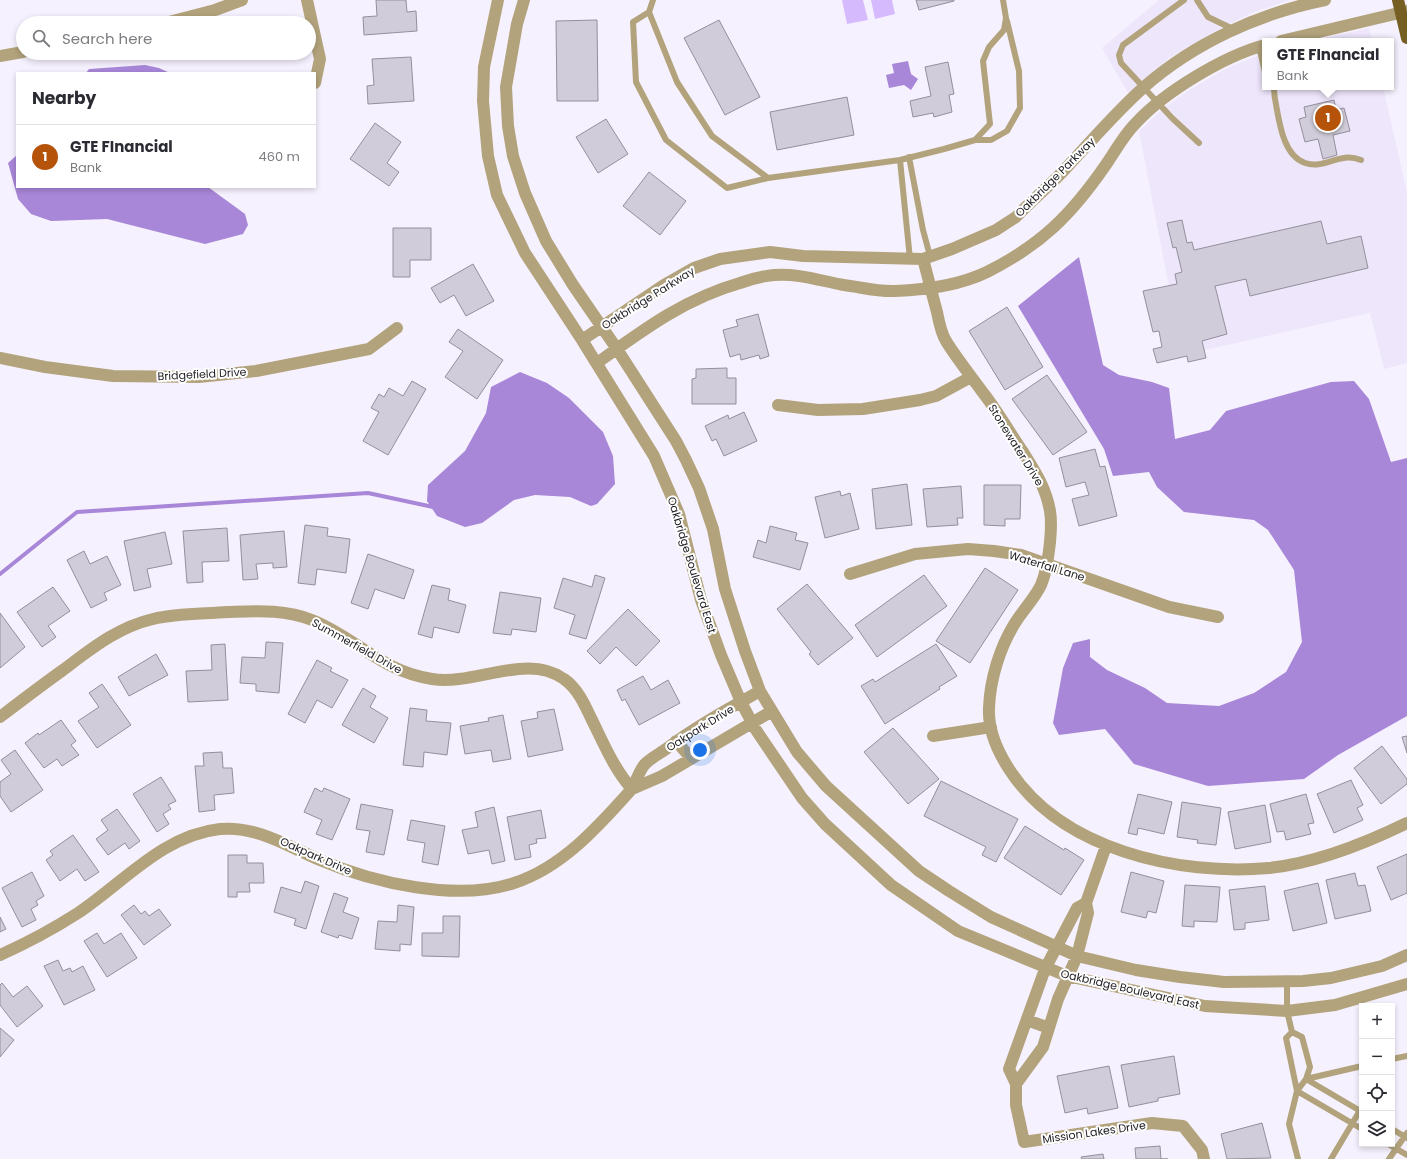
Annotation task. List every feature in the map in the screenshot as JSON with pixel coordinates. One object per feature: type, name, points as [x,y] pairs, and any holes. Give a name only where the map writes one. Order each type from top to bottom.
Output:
[{"type":"main road","points":[[1398,0],[1404,12],[1407,38]]},
{"type":"street","points":[[192,16],[215,10],[242,0]]},
{"type":"street","points":[[307,0],[310,16]]},
{"type":"street","name":"Oakbridge Boulevard East","points":[[498,0],[484,67],[483,101],[488,156],[497,196],[525,253],[582,340],[654,456],[679,514],[701,600],[721,655],[742,702],[752,722],[807,803],[825,824],[891,885],[958,931],[1045,969],[1067,976],[1205,1006],[1288,1011],[1335,1005],[1407,984]]},
{"type":"street","name":"Oakbridge Boulevard East","points":[[524,0],[517,24],[506,87],[508,126],[513,156],[525,193],[546,241],[572,285],[602,326],[676,441],[699,488],[713,528],[725,589],[760,692],[797,752],[826,786],[919,871],[949,892],[991,917],[1077,956],[1136,970],[1224,982],[1287,981],[1331,978],[1382,966],[1407,955]]},
{"type":"street","name":"Oakbridge Parkway","points":[[582,340],[694,268],[720,259],[770,252],[804,256],[910,259],[927,257],[996,230],[1016,217],[1144,87],[1173,65],[1256,19],[1296,6],[1325,0]]},
{"type":"street","points":[[1294,38],[1404,12]]},
{"type":"street","points":[[316,42],[320,60],[316,78]]},
{"type":"street","points":[[597,364],[687,302],[715,290],[753,279],[774,275],[807,277],[843,285],[893,291],[953,283],[984,273],[1011,259],[1051,231],[1072,210],[1135,124],[1159,103],[1186,83],[1226,60],[1262,46]]},
{"type":"street","points":[[0,56],[16,53]]},
{"type":"street","name":"Stonewater Drive","points":[[927,257],[930,287],[944,339],[1008,429],[1041,481],[1048,498],[1051,533],[1041,585],[1014,625],[995,668],[989,711],[991,727],[1001,756],[1017,781],[1032,799],[1058,818],[1106,846],[1158,861],[1208,869],[1250,869],[1287,865],[1328,856],[1356,846],[1407,824]]},
{"type":"street","name":"Bridgefield Drive","points":[[0,358],[59,370],[113,376],[199,377],[256,371],[369,349],[397,328]]},
{"type":"street","points":[[778,405],[818,410],[863,409],[936,396],[971,377]]},
{"type":"street","name":"Waterfall Lane","points":[[850,574],[915,554],[968,549],[1021,555],[1169,607],[1218,617]]},
{"type":"street","name":"Summerfield Drive","points":[[0,717],[93,647],[113,634],[132,625],[172,615],[264,610],[285,612],[312,620],[329,628],[397,670],[416,676],[435,680],[462,679],[532,668],[555,674],[569,683],[579,694],[616,767],[632,789]]},
{"type":"street","name":"Oakpark Drive","points":[[0,955],[33,940],[78,913],[167,847],[199,833],[221,829],[239,829],[258,833],[280,840],[342,869],[361,876],[406,886],[445,890],[497,888],[514,883],[541,872],[556,863],[579,843],[632,789],[644,765],[676,741],[760,692]]},
{"type":"street","name":"Oakpark Drive","points":[[632,789],[662,776],[772,711]]},
{"type":"street","points":[[933,736],[991,727]]},
{"type":"street","points":[[676,741],[691,758]]},
{"type":"street","name":"Mission Lakes Drive","points":[[1016,1084],[1042,1048],[1067,976],[1077,956],[1088,913],[1086,903],[1106,846]]},
{"type":"street","name":"Mission Lakes Drive","points":[[1086,903],[1077,908],[1045,969],[1009,1069],[1016,1084],[1016,1105],[1024,1142],[1152,1123],[1183,1126],[1202,1150],[1204,1159]]},
{"type":"street","points":[[1026,1020],[1049,1028]]},
{"type":"lane","points":[[653,0],[649,12],[633,22],[636,82],[666,140],[727,188],[768,178],[900,160],[975,140],[991,140],[1007,130],[1020,108],[1019,71],[1003,0]]},
{"type":"lane","points":[[1184,0],[1123,45],[1119,54],[1121,63],[1172,118],[1199,143]]},
{"type":"lane","points":[[1197,0],[1208,16],[1215,22],[1234,30]]},
{"type":"lane","points":[[649,12],[677,82],[712,136],[768,178]]},
{"type":"lane","points":[[975,140],[990,124],[983,61],[989,47],[1004,30],[1006,18]]},
{"type":"lane","points":[[1274,90],[1287,144],[1292,155],[1304,163],[1314,165],[1351,156],[1361,160]]},
{"type":"lane","points":[[910,157],[927,257]]},
{"type":"lane","points":[[900,160],[910,259]]},
{"type":"lane","points":[[1287,981],[1288,1011],[1292,1032]]},
{"type":"lane","points":[[1292,1032],[1302,1037],[1310,1067],[1306,1079],[1297,1091],[1289,1124],[1298,1159]]},
{"type":"lane","points":[[1292,1032],[1286,1038],[1297,1091],[1359,1127]]},
{"type":"lane","points":[[1395,1058],[1407,1056]]},
{"type":"lane","points":[[1306,1079],[1359,1067]]},
{"type":"lane","points":[[1306,1079],[1359,1109]]},
{"type":"lane","points":[[1331,1159],[1360,1111]]},
{"type":"lane","points":[[1389,1159],[1406,1136],[1395,1130]]},
{"type":"lane","points":[[1393,1147],[1407,1155]]},
{"type":"shaded area","points":[[842,0],[863,0],[868,20],[847,24]]},
{"type":"shaded area","points":[[871,0],[892,0],[895,14],[875,19]]},
{"type":"shaded area","points":[[1159,0],[1290,0],[1254,12],[1223,27],[1169,58],[1128,93],[1102,48]]},
{"type":"shaded area","points":[[1369,28],[1371,38],[1325,38]]},
{"type":"shaded area","points":[[1262,54],[1262,90],[1384,90],[1407,192],[1407,363],[1384,369],[1370,313],[1182,355],[1139,131],[1163,109],[1189,90],[1229,67]]},
{"type":"shaded area","points":[[908,61],[911,74],[918,79],[911,90],[904,85],[889,88],[886,75],[894,73],[892,64]]},
{"type":"shaded area","points":[[145,65],[159,68],[168,72],[87,72],[89,69]]},
{"type":"shaded area","points":[[16,156],[16,188],[209,188],[245,214],[248,225],[243,234],[205,244],[107,219],[51,221],[31,214],[18,199],[8,163]]},
{"type":"shaded area","points":[[1079,257],[1103,365],[1119,375],[1152,382],[1169,388],[1175,439],[1210,430],[1226,411],[1331,382],[1354,381],[1369,399],[1391,462],[1407,458],[1407,716],[1338,755],[1304,779],[1208,786],[1134,764],[1105,729],[1059,735],[1053,723],[1063,668],[1073,643],[1090,639],[1090,657],[1107,670],[1145,688],[1167,703],[1219,706],[1254,693],[1286,672],[1302,642],[1294,570],[1268,530],[1254,520],[1184,512],[1157,487],[1149,472],[1113,476],[1104,449],[1018,306]]},
{"type":"shaded area","points":[[520,372],[547,383],[569,398],[603,432],[613,456],[615,484],[597,504],[591,506],[570,497],[535,495],[514,500],[482,523],[465,527],[437,516],[427,501],[428,485],[465,451],[486,413],[491,387]]},
{"type":"building","points":[[376,0],[406,0],[407,12],[416,11],[417,31],[364,35],[363,17],[377,16]]},
{"type":"building","points":[[916,0],[954,0],[954,1],[919,10]]},
{"type":"building","points":[[597,20],[598,101],[557,101],[556,21]]},
{"type":"building","points":[[719,20],[760,97],[725,115],[684,38]]},
{"type":"building","points":[[411,57],[414,101],[368,104],[367,86],[374,85],[372,59]]},
{"type":"building","points":[[948,62],[954,94],[949,95],[952,112],[934,117],[933,113],[913,117],[910,101],[931,96],[925,67]]},
{"type":"building","points":[[847,97],[854,135],[777,150],[770,112]]},
{"type":"building","points":[[1334,100],[1336,110],[1344,108],[1350,131],[1333,135],[1337,155],[1323,159],[1318,139],[1305,142],[1299,119],[1306,117],[1304,107]]},
{"type":"building","points":[[606,119],[628,154],[598,173],[576,137]]},
{"type":"building","points":[[375,123],[401,142],[387,163],[399,172],[389,186],[350,159]]},
{"type":"building","points":[[649,172],[686,201],[660,235],[623,206]]},
{"type":"building","points":[[1182,220],[1187,243],[1192,242],[1194,250],[1321,221],[1327,244],[1361,236],[1368,268],[1250,296],[1246,279],[1215,286],[1227,334],[1202,341],[1206,358],[1188,362],[1187,356],[1157,363],[1153,349],[1162,347],[1159,331],[1153,332],[1143,291],[1177,284],[1175,274],[1182,272],[1176,247],[1173,248],[1167,223]]},
{"type":"building","points":[[393,228],[431,228],[431,260],[410,260],[410,277],[393,277]]},
{"type":"building","points":[[473,264],[494,301],[466,316],[454,295],[440,303],[431,288]]},
{"type":"building","points":[[1007,307],[1043,367],[1005,390],[969,331]]},
{"type":"building","points":[[758,314],[769,356],[760,359],[759,355],[741,360],[740,354],[730,357],[723,330],[738,326],[736,320]]},
{"type":"building","points":[[458,329],[503,360],[477,399],[445,377],[463,351],[449,342]]},
{"type":"building","points":[[727,368],[727,378],[736,378],[736,404],[692,404],[692,379],[696,378],[696,369]]},
{"type":"building","points":[[1047,375],[1087,432],[1053,455],[1012,399]]},
{"type":"building","points":[[412,381],[426,389],[388,455],[363,441],[379,412],[371,408],[379,394],[384,397],[389,388],[403,396]]},
{"type":"building","points":[[744,412],[757,441],[724,456],[716,439],[712,441],[705,426],[728,415],[729,419]]},
{"type":"building","points":[[1095,449],[1100,467],[1105,466],[1117,516],[1079,526],[1072,499],[1089,495],[1085,482],[1066,487],[1059,458]]},
{"type":"building","points":[[907,484],[912,525],[876,529],[872,489]]},
{"type":"building","points":[[984,485],[1021,485],[1020,519],[1005,519],[1005,526],[984,525]]},
{"type":"building","points":[[961,486],[963,518],[957,518],[958,525],[927,527],[923,489]]},
{"type":"building","points":[[840,491],[841,496],[850,493],[859,529],[825,538],[815,497]]},
{"type":"building","points":[[305,525],[328,528],[327,536],[350,539],[346,573],[317,569],[315,585],[298,583]]},
{"type":"building","points":[[770,526],[797,533],[795,540],[808,543],[800,570],[753,557],[758,540],[766,543]]},
{"type":"building","points":[[227,528],[229,561],[202,562],[203,582],[187,583],[183,531]]},
{"type":"building","points":[[284,531],[287,567],[273,568],[273,563],[256,564],[258,579],[243,580],[240,535]]},
{"type":"building","points":[[165,532],[172,564],[147,569],[151,587],[134,591],[124,541]]},
{"type":"building","points":[[84,551],[90,564],[107,556],[121,585],[104,593],[107,600],[91,608],[67,560]]},
{"type":"building","points":[[368,554],[414,570],[404,599],[375,589],[368,609],[351,603]]},
{"type":"building","points":[[985,568],[1018,590],[970,663],[936,641]]},
{"type":"building","points":[[595,575],[605,578],[586,639],[569,634],[575,615],[554,608],[563,578],[592,587]]},
{"type":"building","points":[[924,575],[947,606],[877,657],[855,625]]},
{"type":"building","points":[[807,584],[853,638],[818,665],[809,654],[811,652],[777,609]]},
{"type":"building","points":[[432,585],[450,589],[448,600],[466,605],[459,633],[434,627],[432,638],[418,634]]},
{"type":"building","points":[[53,587],[70,611],[48,626],[56,637],[42,647],[17,612]]},
{"type":"building","points":[[500,592],[541,598],[536,632],[512,629],[511,635],[493,633]]},
{"type":"building","points":[[628,609],[660,641],[636,666],[616,647],[600,664],[587,651]]},
{"type":"building","points":[[0,613],[25,647],[0,668]]},
{"type":"building","points":[[266,642],[283,643],[279,693],[256,691],[256,684],[240,683],[242,657],[265,658]]},
{"type":"building","points":[[225,644],[228,700],[188,702],[186,671],[212,670],[211,645]]},
{"type":"building","points":[[936,644],[957,676],[939,687],[940,689],[885,724],[861,686],[873,679],[875,682]]},
{"type":"building","points":[[156,654],[168,675],[129,696],[118,677]]},
{"type":"building","points":[[317,660],[332,668],[330,671],[348,680],[332,708],[317,700],[305,723],[288,714]]},
{"type":"building","points":[[643,676],[651,690],[668,680],[680,703],[639,725],[625,699],[622,701],[617,690]]},
{"type":"building","points":[[102,684],[131,725],[97,748],[78,721],[99,707],[89,693]]},
{"type":"building","points":[[363,688],[376,696],[370,707],[388,718],[374,743],[342,725]]},
{"type":"building","points":[[410,708],[427,710],[426,721],[451,723],[447,755],[424,752],[423,767],[403,765]]},
{"type":"building","points":[[554,709],[563,750],[528,757],[521,721],[538,718],[537,712]]},
{"type":"building","points":[[503,715],[511,759],[493,762],[491,750],[465,754],[460,726],[489,721],[488,718]]},
{"type":"building","points":[[61,720],[76,741],[71,745],[79,755],[62,766],[57,759],[44,768],[25,743],[38,733],[39,735]]},
{"type":"building","points":[[893,728],[939,779],[908,804],[864,752]]},
{"type":"building","points":[[1407,736],[1407,753],[1402,737]]},
{"type":"building","points":[[1382,746],[1407,779],[1407,784],[1381,804],[1354,768]]},
{"type":"building","points":[[15,750],[43,790],[11,812],[0,796],[0,782],[11,774],[1,760]]},
{"type":"building","points":[[222,752],[223,768],[232,768],[234,793],[214,795],[215,810],[199,812],[195,766],[204,766],[203,753]]},
{"type":"building","points":[[161,777],[176,801],[168,805],[171,809],[163,814],[169,824],[157,832],[133,794]]},
{"type":"building","points":[[1351,780],[1363,805],[1357,808],[1363,820],[1334,833],[1317,794]]},
{"type":"building","points":[[941,781],[1018,819],[996,862],[982,855],[986,847],[924,816]]},
{"type":"building","points":[[315,788],[322,792],[324,788],[350,799],[332,840],[316,834],[322,820],[304,812]]},
{"type":"building","points":[[1138,794],[1172,802],[1164,834],[1138,828],[1137,835],[1128,833]]},
{"type":"building","points":[[1306,794],[1314,823],[1308,824],[1311,834],[1286,840],[1284,831],[1277,832],[1270,804]]},
{"type":"building","points":[[1182,802],[1221,808],[1216,845],[1197,843],[1198,840],[1177,837]]},
{"type":"building","points":[[361,804],[393,810],[384,855],[366,852],[370,831],[356,829]]},
{"type":"building","points":[[1265,805],[1271,842],[1235,849],[1228,812]]},
{"type":"building","points":[[494,807],[505,861],[492,864],[489,850],[468,854],[462,830],[478,827],[475,812]]},
{"type":"building","points":[[117,809],[140,841],[129,849],[125,843],[108,855],[96,839],[108,830],[101,820]]},
{"type":"building","points":[[541,810],[546,838],[536,839],[537,843],[529,845],[531,857],[515,860],[507,817]]},
{"type":"building","points":[[411,820],[445,826],[438,865],[422,862],[425,843],[407,840]]},
{"type":"building","points":[[1025,826],[1064,850],[1065,848],[1084,860],[1061,895],[1004,858]]},
{"type":"building","points":[[73,835],[99,872],[85,881],[77,869],[60,881],[46,860],[53,855],[50,851]]},
{"type":"building","points":[[1407,854],[1407,893],[1391,900],[1377,867]]},
{"type":"building","points":[[228,855],[247,855],[247,863],[263,863],[264,883],[249,883],[250,892],[237,892],[237,897],[228,897]]},
{"type":"building","points":[[32,872],[44,896],[36,901],[38,905],[31,909],[36,920],[22,927],[2,888]]},
{"type":"building","points":[[1131,872],[1164,881],[1156,913],[1148,911],[1146,918],[1121,912]]},
{"type":"building","points":[[1355,873],[1358,886],[1365,885],[1371,911],[1335,919],[1326,880]]},
{"type":"building","points":[[305,881],[319,886],[306,929],[294,925],[296,919],[274,912],[281,887],[301,893]]},
{"type":"building","points":[[1318,883],[1327,923],[1293,931],[1284,891]]},
{"type":"building","points":[[1185,885],[1220,887],[1217,922],[1194,921],[1194,927],[1182,926]]},
{"type":"building","points":[[1265,886],[1269,920],[1245,923],[1245,929],[1234,930],[1229,890]]},
{"type":"building","points":[[334,893],[348,898],[343,912],[359,918],[352,939],[339,935],[338,938],[321,932]]},
{"type":"building","points":[[134,905],[141,914],[145,911],[149,916],[159,909],[171,925],[144,945],[121,915]]},
{"type":"building","points":[[398,905],[414,907],[411,945],[400,944],[400,951],[375,949],[378,921],[397,922]]},
{"type":"building","points":[[443,916],[460,916],[459,957],[422,956],[422,933],[443,933]]},
{"type":"building","points":[[0,917],[6,929],[0,932]]},
{"type":"building","points":[[97,933],[104,944],[121,933],[137,958],[107,977],[84,941]]},
{"type":"building","points":[[58,960],[63,971],[70,968],[72,972],[83,966],[95,990],[64,1005],[44,966]]},
{"type":"building","points":[[2,983],[13,997],[27,986],[43,1006],[17,1027],[0,1005],[0,985]]},
{"type":"building","points":[[0,1028],[14,1040],[0,1057]]},
{"type":"building","points":[[1174,1056],[1180,1094],[1158,1098],[1158,1101],[1129,1107],[1121,1065]]},
{"type":"building","points":[[1109,1066],[1118,1108],[1088,1114],[1087,1108],[1065,1113],[1057,1076]]},
{"type":"building","points":[[1262,1123],[1271,1158],[1227,1159],[1221,1134]]},
{"type":"building","points":[[1160,1146],[1161,1159],[1136,1159],[1135,1148]]},
{"type":"building","points":[[1103,1154],[1104,1159],[1082,1159],[1081,1157]]},
{"type":"waterway","points":[[0,574],[77,512],[368,493],[433,507]]},
{"type":"place","name":"GTE FInancial","points":[[1328,118]]}]
